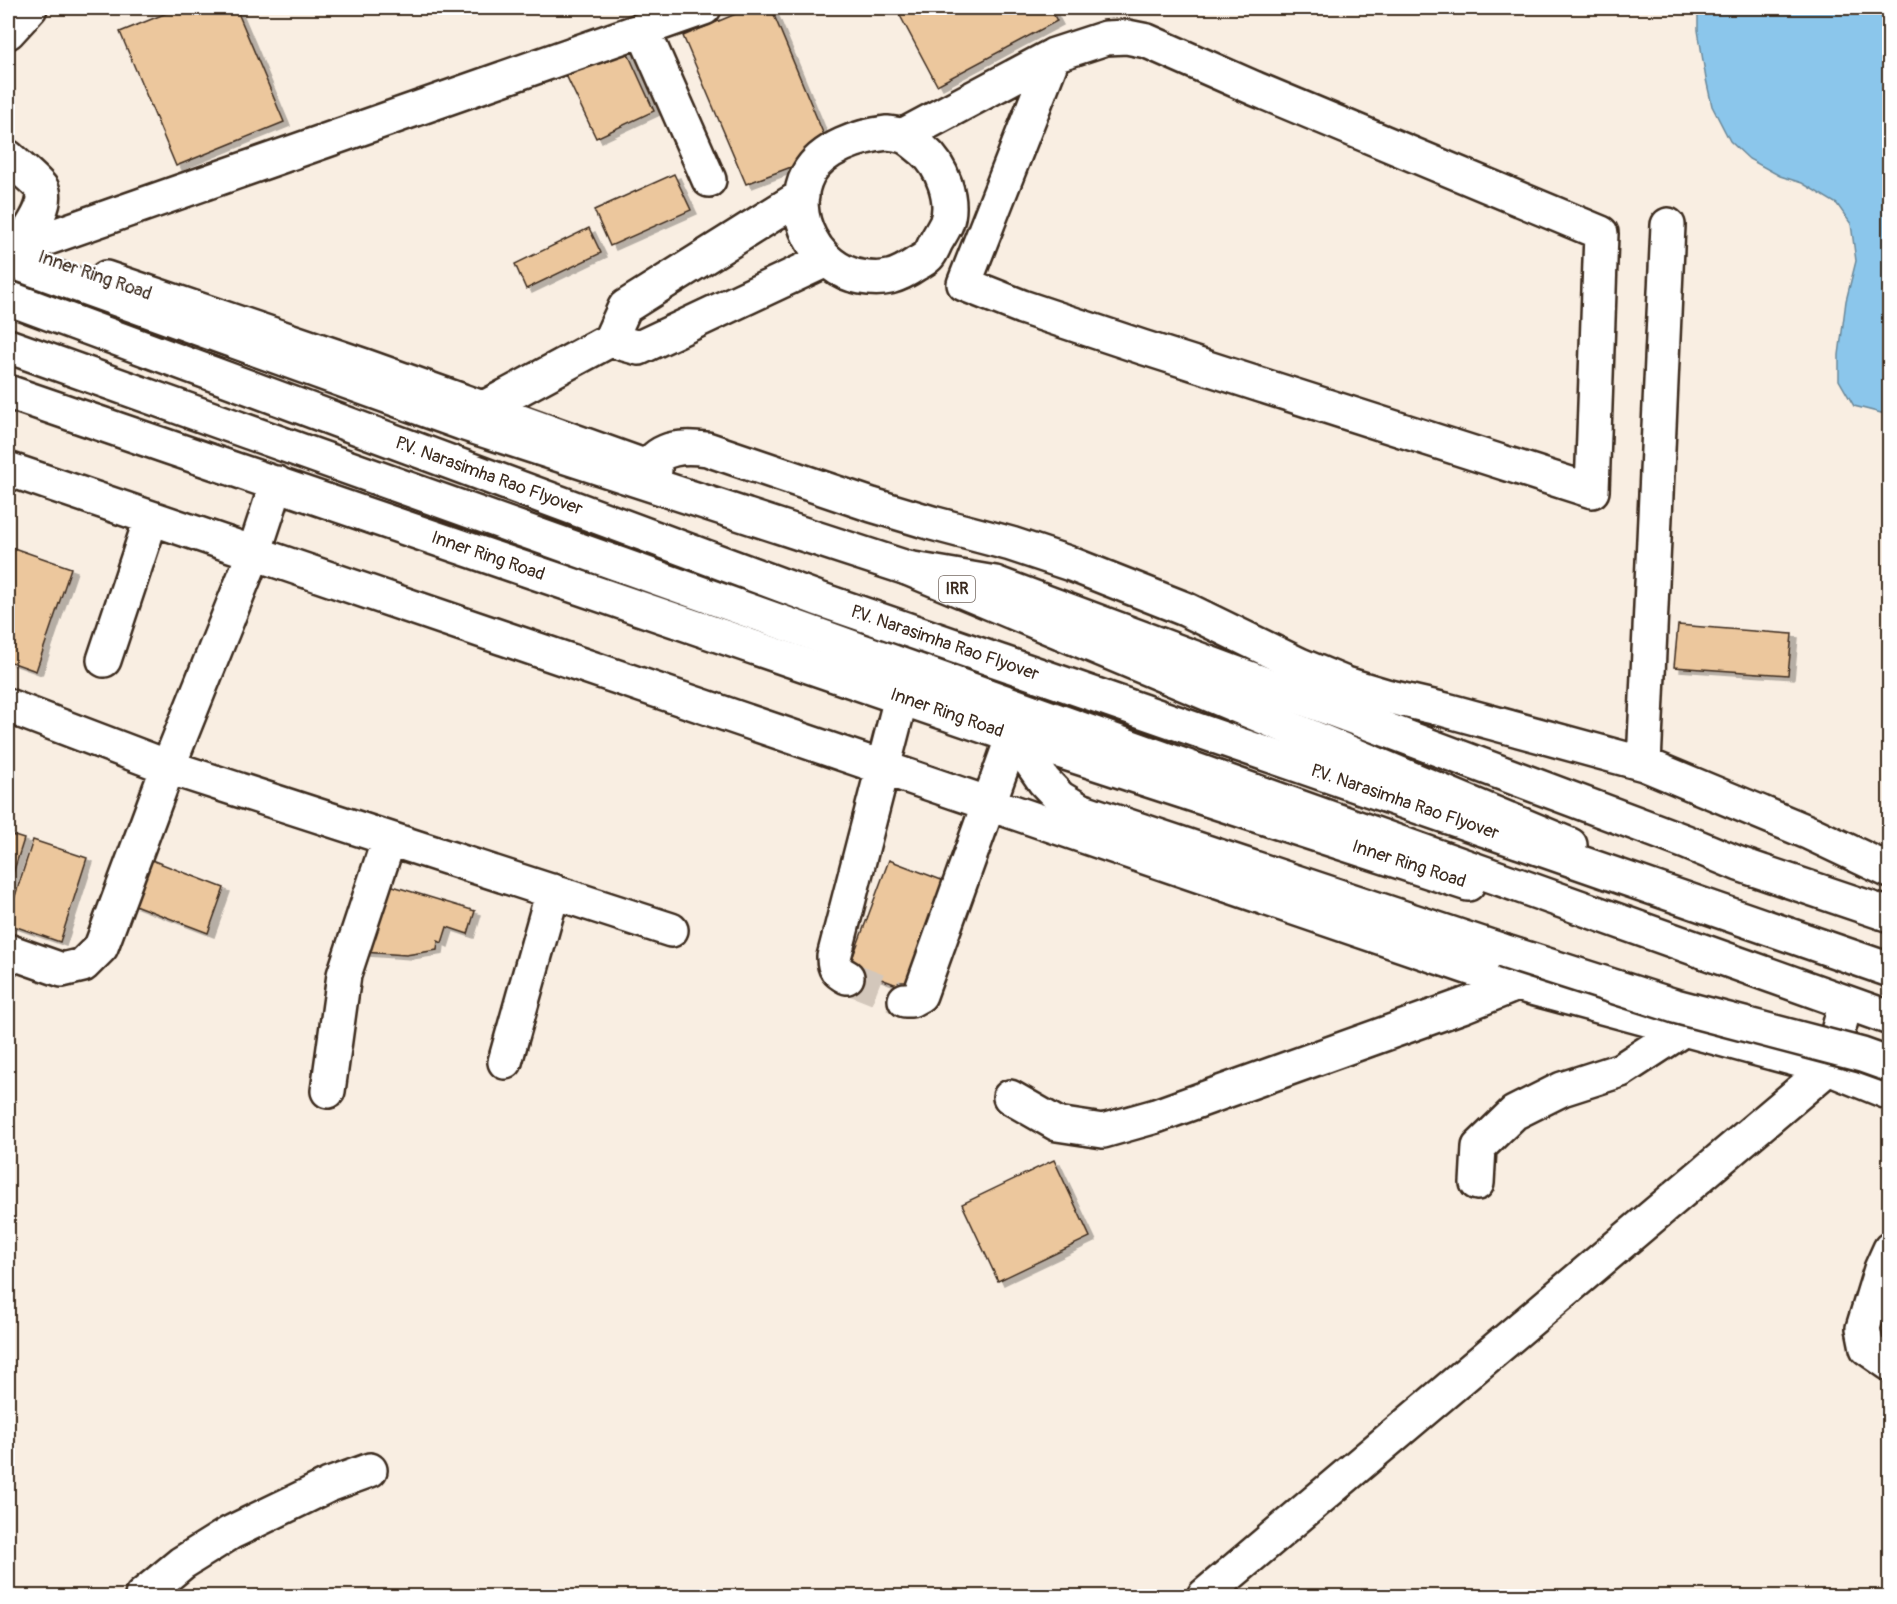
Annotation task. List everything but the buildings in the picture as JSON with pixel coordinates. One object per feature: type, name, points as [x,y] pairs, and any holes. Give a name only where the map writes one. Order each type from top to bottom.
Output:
[{"type":"main road","points":[[8,32],[30,8]]},
{"type":"main road","points":[[10,252],[704,8]]},
{"type":"main road","points":[[643,30],[709,180]]},
{"type":"main road","points":[[904,135],[1054,55],[1106,38],[1127,37],[1147,41],[1256,89],[1601,232],[1592,491],[1022,307],[964,284],[928,256]]},
{"type":"main road","points":[[964,284],[1054,55]]},
{"type":"main road","points":[[887,133],[904,135],[928,155],[942,175],[948,198],[946,223],[928,256],[900,275],[877,279],[858,277],[826,260],[811,242],[803,220],[802,196],[809,173],[823,157],[843,144],[866,135],[887,133]]},
{"type":"main road","points":[[8,157],[42,189],[44,200],[42,210],[10,252]]},
{"type":"main road","points":[[473,416],[610,340],[625,307],[802,196]]},
{"type":"main road","points":[[1644,764],[1668,225]]},
{"type":"main road","name":"Inner Ring Road","points":[[10,252],[473,416],[717,506],[907,568],[1636,872],[1890,961]]},
{"type":"main road","points":[[610,340],[639,348],[826,260]]},
{"type":"main road","name":"P.V. Narasimha Rao Flyover","points":[[8,298],[819,599],[1890,970]]},
{"type":"main road","name":"P.V. Narasimha Rao Flyover","points":[[8,346],[1890,1018]]},
{"type":"main road","name":"Inner Ring Road","points":[[8,392],[1013,736],[1540,907],[1890,1029]]},
{"type":"main road","name":"Inner Ring Road","points":[[473,416],[648,467],[707,488],[717,506]]},
{"type":"main road","points":[[648,467],[652,460],[667,450],[688,446],[707,449],[932,524],[1011,544],[1081,567],[1185,609],[1346,684],[1644,764],[1810,833],[1890,871]]},
{"type":"main road","points":[[8,470],[1517,984],[1828,1068],[1890,1093]]},
{"type":"main road","points":[[8,951],[62,970],[83,965],[101,947],[168,767],[254,553],[277,483]]},
{"type":"main road","points":[[104,660],[151,519]]},
{"type":"main road","points":[[907,568],[995,584],[1686,842],[1739,864],[1890,915]]},
{"type":"main road","points":[[847,977],[838,972],[834,966],[834,957],[902,698]]},
{"type":"main road","points":[[8,706],[168,767],[671,930]]},
{"type":"main road","points":[[905,1000],[911,1000],[920,995],[1013,736]]},
{"type":"main road","points":[[1013,736],[1044,781],[1060,798],[1080,810],[1675,1006],[1862,1055],[1890,1065]]},
{"type":"main road","points":[[328,1091],[344,975],[389,839]]},
{"type":"main road","points":[[505,1062],[552,891]]},
{"type":"main road","points":[[1010,1097],[1057,1124],[1103,1131],[1156,1116],[1465,1005],[1517,984]]},
{"type":"main road","points":[[1204,1596],[1828,1068],[1843,1013]]},
{"type":"main road","points":[[1477,1183],[1479,1147],[1514,1113],[1562,1089],[1621,1070],[1684,1029]]},
{"type":"main road","points":[[1890,1249],[1881,1269],[1863,1328],[1867,1348],[1890,1364]]},
{"type":"main road","points":[[142,1596],[182,1563],[230,1533],[329,1485],[370,1470]]},
{"type":"water","points":[[1698,8],[1889,8],[1889,415],[1854,406],[1839,380],[1839,355],[1846,301],[1856,261],[1851,224],[1837,204],[1802,183],[1780,176],[1749,159],[1730,141],[1712,106],[1698,30]]},
{"type":"tunnel","points":[[847,977],[905,1000]]}]
